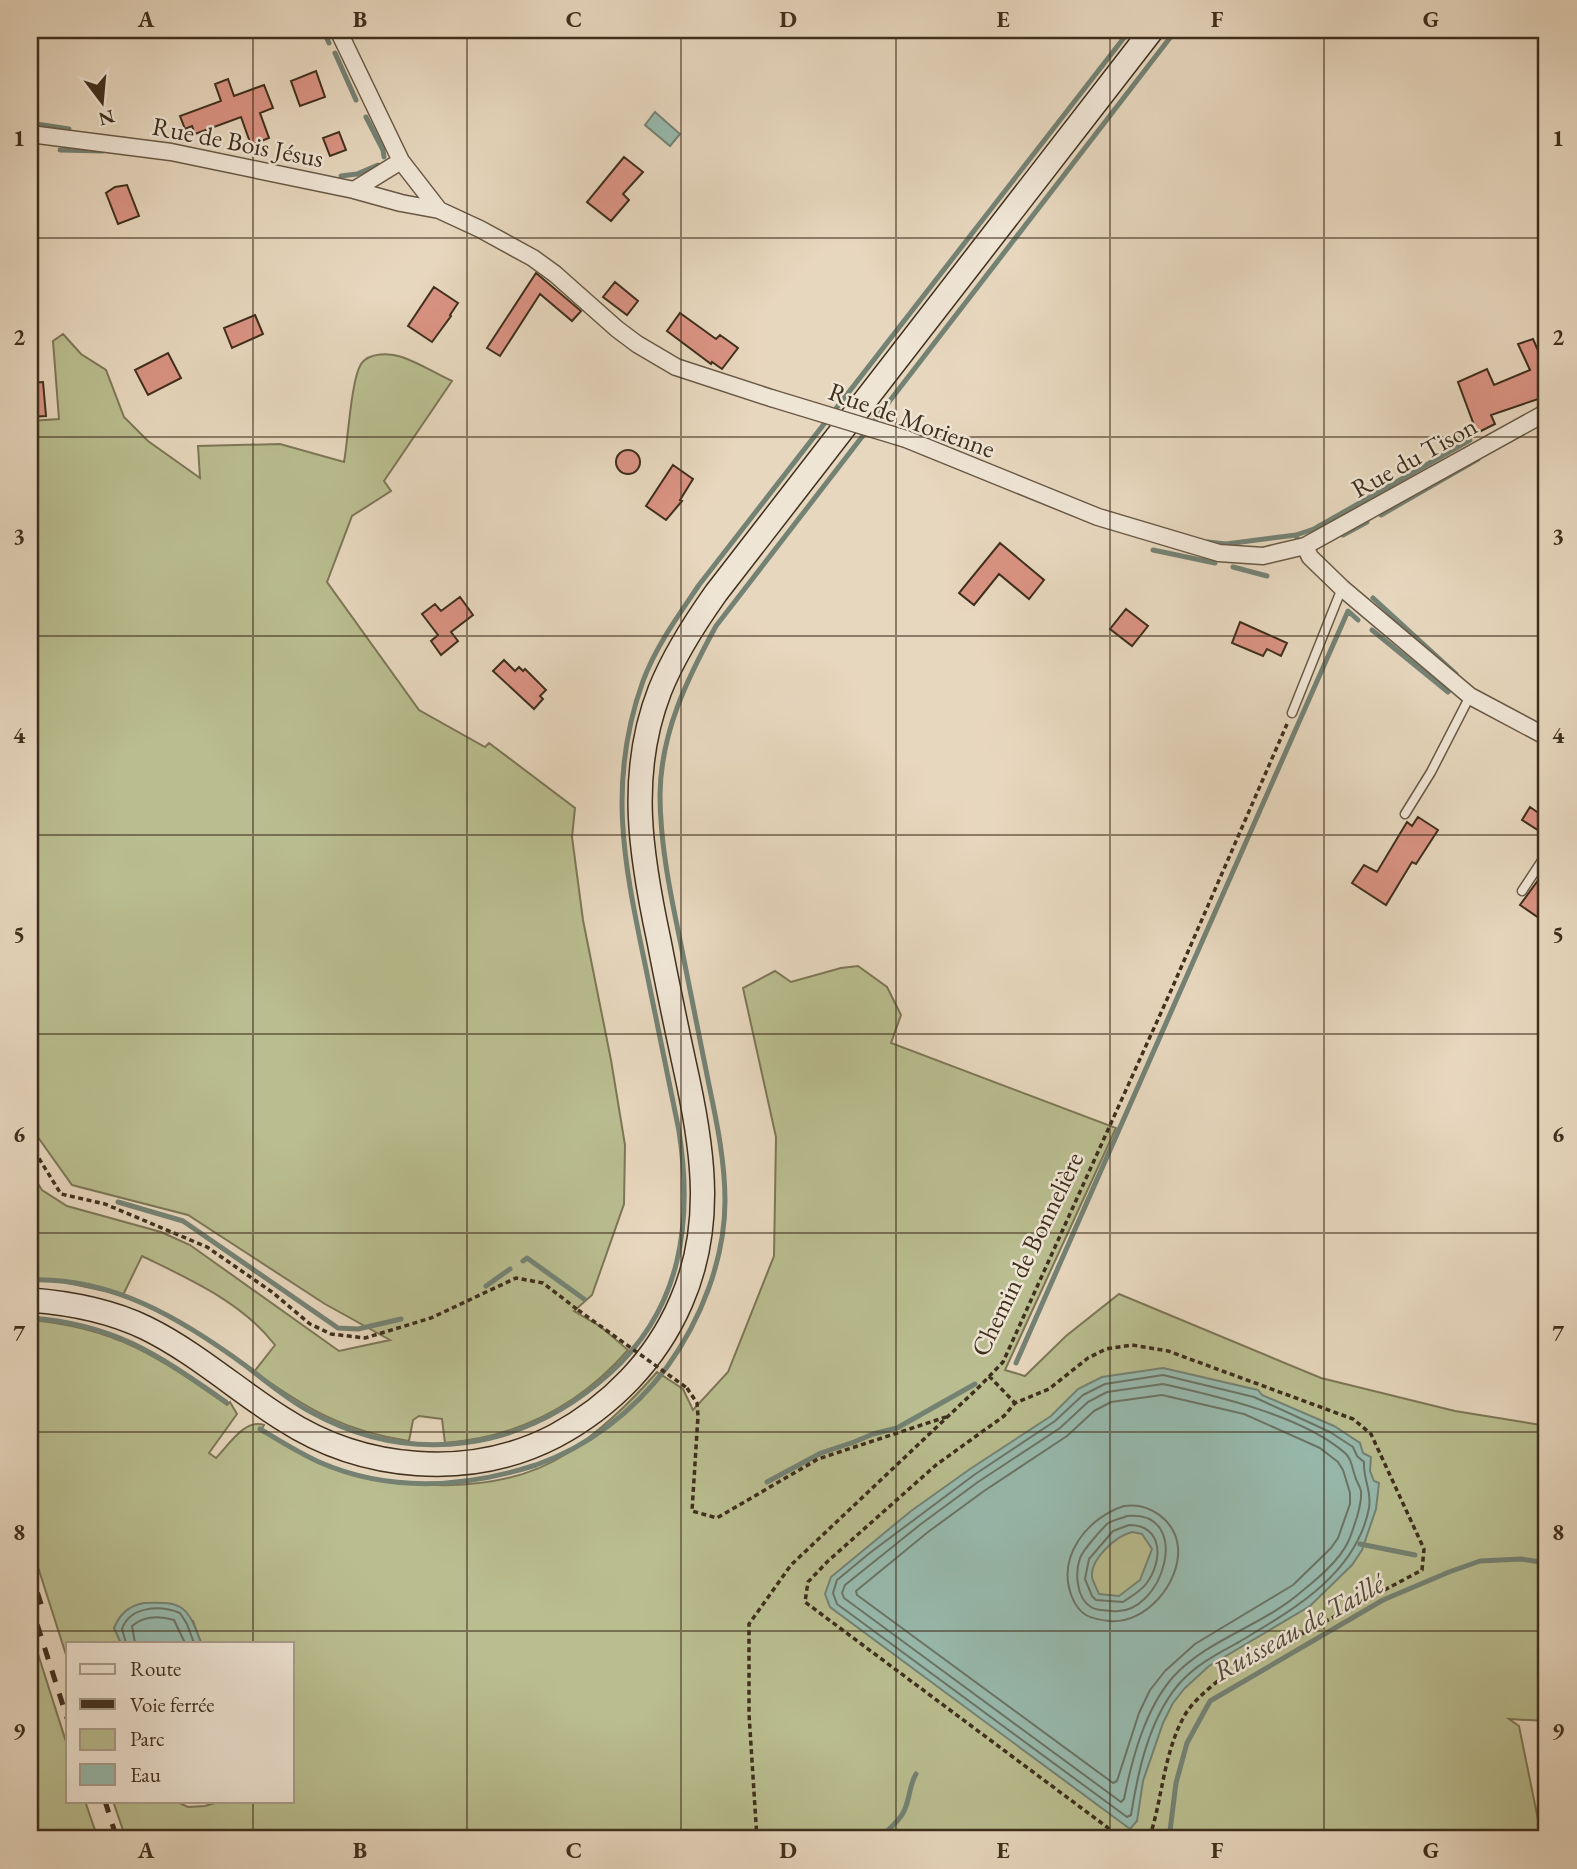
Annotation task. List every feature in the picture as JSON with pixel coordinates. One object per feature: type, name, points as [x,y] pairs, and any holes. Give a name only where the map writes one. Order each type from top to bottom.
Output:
[{"type":"main road","points":[[30,1300],[90,1308],[147,1328],[178,1345],[285,1420],[310,1434],[367,1457],[396,1462],[470,1462],[519,1451],[543,1442],[601,1406],[646,1363],[674,1318],[693,1270],[702,1223],[704,1182],[695,1116],[641,850],[640,772],[659,693],[683,643],[716,593],[1153,30]]},
{"type":"street","name":"Rue de Morienne","points":[[338,30],[401,161],[439,209],[533,258],[617,329],[676,367],[906,439],[1097,517],[1219,553],[1263,556],[1305,546]]},
{"type":"street","name":"Rue de Bois Jésus","points":[[30,134],[171,152],[439,209]]},
{"type":"street","name":"Rue de Bois Jésus","points":[[354,190],[401,161]]},
{"type":"street","name":"Rue du Tison","points":[[1305,546],[1547,412]]},
{"type":"street","points":[[1305,546],[1310,556],[1342,588],[1470,696],[1547,737]]},
{"type":"lane","points":[[1292,712],[1342,588]]},
{"type":"lane","points":[[1405,814],[1431,772],[1470,696]]},
{"type":"lane","points":[[1522,891],[1547,852]]},
{"type":"path","name":"Chemin de Bonnelière","points":[[757,1839],[749,1714],[749,1624],[790,1565],[1003,1362],[1173,986],[1292,712]]},
{"type":"path","points":[[30,1144],[61,1194],[105,1204],[207,1247],[272,1292],[310,1324],[331,1334],[365,1338],[431,1318],[516,1278],[543,1283],[687,1388],[697,1403],[692,1511],[717,1518],[818,1459],[948,1416]]},
{"type":"path","points":[[1123,1839],[805,1602],[808,1582],[828,1560],[936,1465],[1004,1416],[1015,1403],[1049,1389],[1088,1358],[1106,1349],[1132,1345],[1168,1351],[1353,1419],[1371,1434],[1424,1549],[1422,1570],[1225,1675],[1203,1694],[1187,1712],[1171,1743],[1149,1839]]},
{"type":"path","points":[[989,1376],[1015,1403]]},
{"type":"green space","points":[[63,334],[81,354],[106,370],[124,417],[148,441],[200,478],[198,446],[280,444],[344,462],[358,372],[361,364],[374,355],[402,357],[452,381],[384,481],[391,491],[352,516],[327,582],[419,710],[485,747],[489,743],[575,808],[572,837],[583,920],[625,1145],[624,1204],[592,1295],[574,1311],[601,1327],[628,1350],[590,1387],[569,1402],[523,1425],[472,1440],[445,1443],[442,1419],[419,1416],[413,1420],[409,1441],[345,1425],[292,1397],[254,1372],[275,1345],[247,1316],[214,1293],[142,1256],[123,1295],[50,1279],[30,1279],[30,1171],[42,1190],[67,1206],[161,1232],[190,1245],[339,1351],[390,1340],[325,1304],[188,1215],[72,1185],[30,1126],[30,421],[59,419],[53,341]]},
{"type":"green space","points":[[858,966],[887,987],[901,1015],[891,1043],[1116,1128],[1005,1370],[1025,1376],[1066,1336],[1119,1294],[1321,1378],[1455,1411],[1547,1426],[1547,1721],[1509,1719],[1519,1726],[1542,1839],[126,1839],[113,1802],[177,1802],[188,1807],[219,1802],[294,1802],[294,1642],[201,1642],[193,1621],[114,1628],[121,1642],[66,1642],[66,1655],[30,1542],[30,1320],[87,1329],[112,1337],[179,1372],[227,1405],[230,1402],[237,1414],[209,1453],[216,1458],[237,1434],[257,1424],[264,1425],[261,1430],[306,1456],[350,1472],[412,1484],[478,1483],[539,1468],[566,1454],[614,1416],[657,1372],[683,1389],[693,1410],[728,1372],[774,1256],[776,1137],[743,988],[775,971],[791,982]]},
{"type":"green space","points":[[30,1629],[66,1742],[66,1802],[85,1802],[98,1839],[30,1839]]},
{"type":"water","points":[[655,112],[680,134],[670,146],[645,125]]},
{"type":"water","points":[[1163,1368],[1258,1390],[1262,1395],[1334,1426],[1360,1443],[1363,1453],[1371,1457],[1370,1471],[1374,1481],[1379,1483],[1376,1509],[1362,1550],[1352,1565],[1310,1606],[1209,1666],[1173,1703],[1163,1723],[1143,1781],[1137,1821],[1130,1829],[830,1607],[825,1594],[831,1577],[911,1511],[1051,1416],[1078,1389],[1102,1377]],"holes":[[[1126,1534],[1142,1534],[1152,1549],[1140,1580],[1119,1596],[1099,1594],[1092,1570],[1105,1549]]]},
{"type":"water","points":[[168,1603],[183,1609],[192,1621],[201,1642],[121,1642],[114,1628],[116,1623],[122,1615],[138,1604]]},
{"type":"building","points":[[316,71],[325,97],[300,106],[291,81]]},
{"type":"building","points":[[228,79],[234,96],[264,85],[273,108],[260,113],[269,138],[251,145],[241,117],[195,134],[192,126],[185,129],[180,116],[221,101],[215,84]]},
{"type":"building","points":[[339,132],[346,150],[330,156],[323,138]]},
{"type":"building","points":[[624,157],[643,172],[623,194],[629,200],[611,221],[587,202]]},
{"type":"building","points":[[127,185],[139,216],[118,224],[106,193],[115,187]]},
{"type":"building","points":[[536,273],[581,311],[572,321],[540,294],[500,356],[487,348]]},
{"type":"building","points":[[615,282],[638,301],[627,315],[603,297]]},
{"type":"building","points":[[434,287],[458,303],[432,342],[408,326]]},
{"type":"building","points":[[680,313],[716,339],[720,335],[738,348],[722,369],[712,362],[711,364],[667,331]]},
{"type":"building","points":[[255,315],[263,334],[232,348],[224,328]]},
{"type":"building","points":[[1533,339],[1547,371],[1547,396],[1491,415],[1495,424],[1477,433],[1458,382],[1487,369],[1494,385],[1530,370],[1518,344]]},
{"type":"building","points":[[168,353],[181,378],[148,395],[135,370]]},
{"type":"building","points":[[43,382],[46,416],[30,417],[30,383]]},
{"type":"building","points":[[628,450],[637,453],[640,462],[637,471],[628,474],[619,471],[616,462],[619,453]]},
{"type":"building","points":[[673,465],[693,479],[680,500],[682,501],[666,520],[646,506]]},
{"type":"building","points":[[1000,543],[1044,580],[1029,599],[999,574],[974,605],[959,593]]},
{"type":"building","points":[[460,597],[473,615],[451,632],[458,641],[441,655],[431,641],[438,635],[422,614],[435,604],[441,611]]},
{"type":"building","points":[[1126,609],[1148,626],[1132,646],[1110,629]]},
{"type":"building","points":[[1240,622],[1287,643],[1281,656],[1267,649],[1263,656],[1232,643]]},
{"type":"building","points":[[504,660],[515,671],[519,667],[523,671],[525,669],[546,690],[540,696],[543,699],[534,709],[493,671]]},
{"type":"building","points":[[1530,807],[1547,819],[1547,836],[1522,820]]},
{"type":"building","points":[[1418,817],[1438,830],[1416,864],[1412,862],[1386,905],[1352,883],[1364,865],[1377,872],[1407,822],[1412,826]]},
{"type":"building","points":[[1547,868],[1547,912],[1542,920],[1520,905]]},
{"type":"waterway","points":[[323,30],[329,43]]},
{"type":"waterway","points":[[30,1280],[89,1286],[145,1304],[197,1332],[311,1412],[350,1430],[389,1440],[428,1445],[466,1442],[504,1434],[541,1420],[576,1400],[609,1374],[634,1349],[653,1321],[667,1293],[677,1262],[684,1198],[679,1131],[631,895],[623,825],[625,755],[643,681],[661,643],[699,585],[1130,30]]},
{"type":"waterway","points":[[260,1429],[319,1462],[373,1479],[427,1484],[482,1479],[536,1465],[592,1438],[640,1398],[679,1349],[700,1309],[716,1267],[725,1201],[718,1128],[666,867],[662,831],[662,771],[665,749],[678,707],[716,626],[1176,30]]},
{"type":"waterway","points":[[335,53],[356,100]]},
{"type":"waterway","points":[[366,117],[384,157]]},
{"type":"waterway","points":[[30,123],[69,129]]},
{"type":"waterway","points":[[60,150],[103,151]]},
{"type":"waterway","points":[[341,176],[357,174],[378,165]]},
{"type":"waterway","points":[[1297,538],[1296,535],[1314,529],[1470,440]]},
{"type":"waterway","points":[[1381,515],[1478,459]]},
{"type":"waterway","points":[[1343,535],[1367,522]]},
{"type":"waterway","points":[[1208,542],[1226,544],[1296,535]]},
{"type":"waterway","points":[[1153,550],[1215,563]]},
{"type":"waterway","points":[[1233,567],[1267,576]]},
{"type":"waterway","points":[[1373,598],[1456,674]]},
{"type":"waterway","points":[[1016,1363],[1348,611],[1358,620]]},
{"type":"waterway","points":[[1372,630],[1448,692]]},
{"type":"waterway","points":[[118,1202],[183,1221],[338,1328],[358,1329],[401,1319]]},
{"type":"waterway","points":[[523,1261],[527,1258],[584,1299]]},
{"type":"waterway","points":[[486,1286],[510,1269]]},
{"type":"waterway","points":[[30,1318],[60,1321],[111,1335],[157,1356],[226,1402]]},
{"type":"waterway","points":[[767,1482],[821,1453],[897,1428],[975,1384]]},
{"type":"waterway","points":[[1360,1544],[1415,1555]]},
{"type":"waterway","name":"Ruisseau de Taillé","points":[[1169,1839],[1176,1783],[1187,1743],[1210,1701],[1383,1600],[1449,1572],[1480,1561],[1521,1559],[1547,1563]]},
{"type":"waterway","points":[[879,1839],[903,1813],[916,1774]]},
{"type":"railway","points":[[30,1570],[44,1613]]},
{"type":"railway","points":[[30,1602],[66,1715]]},
{"type":"railway","points":[[105,1802],[117,1839]]}]
